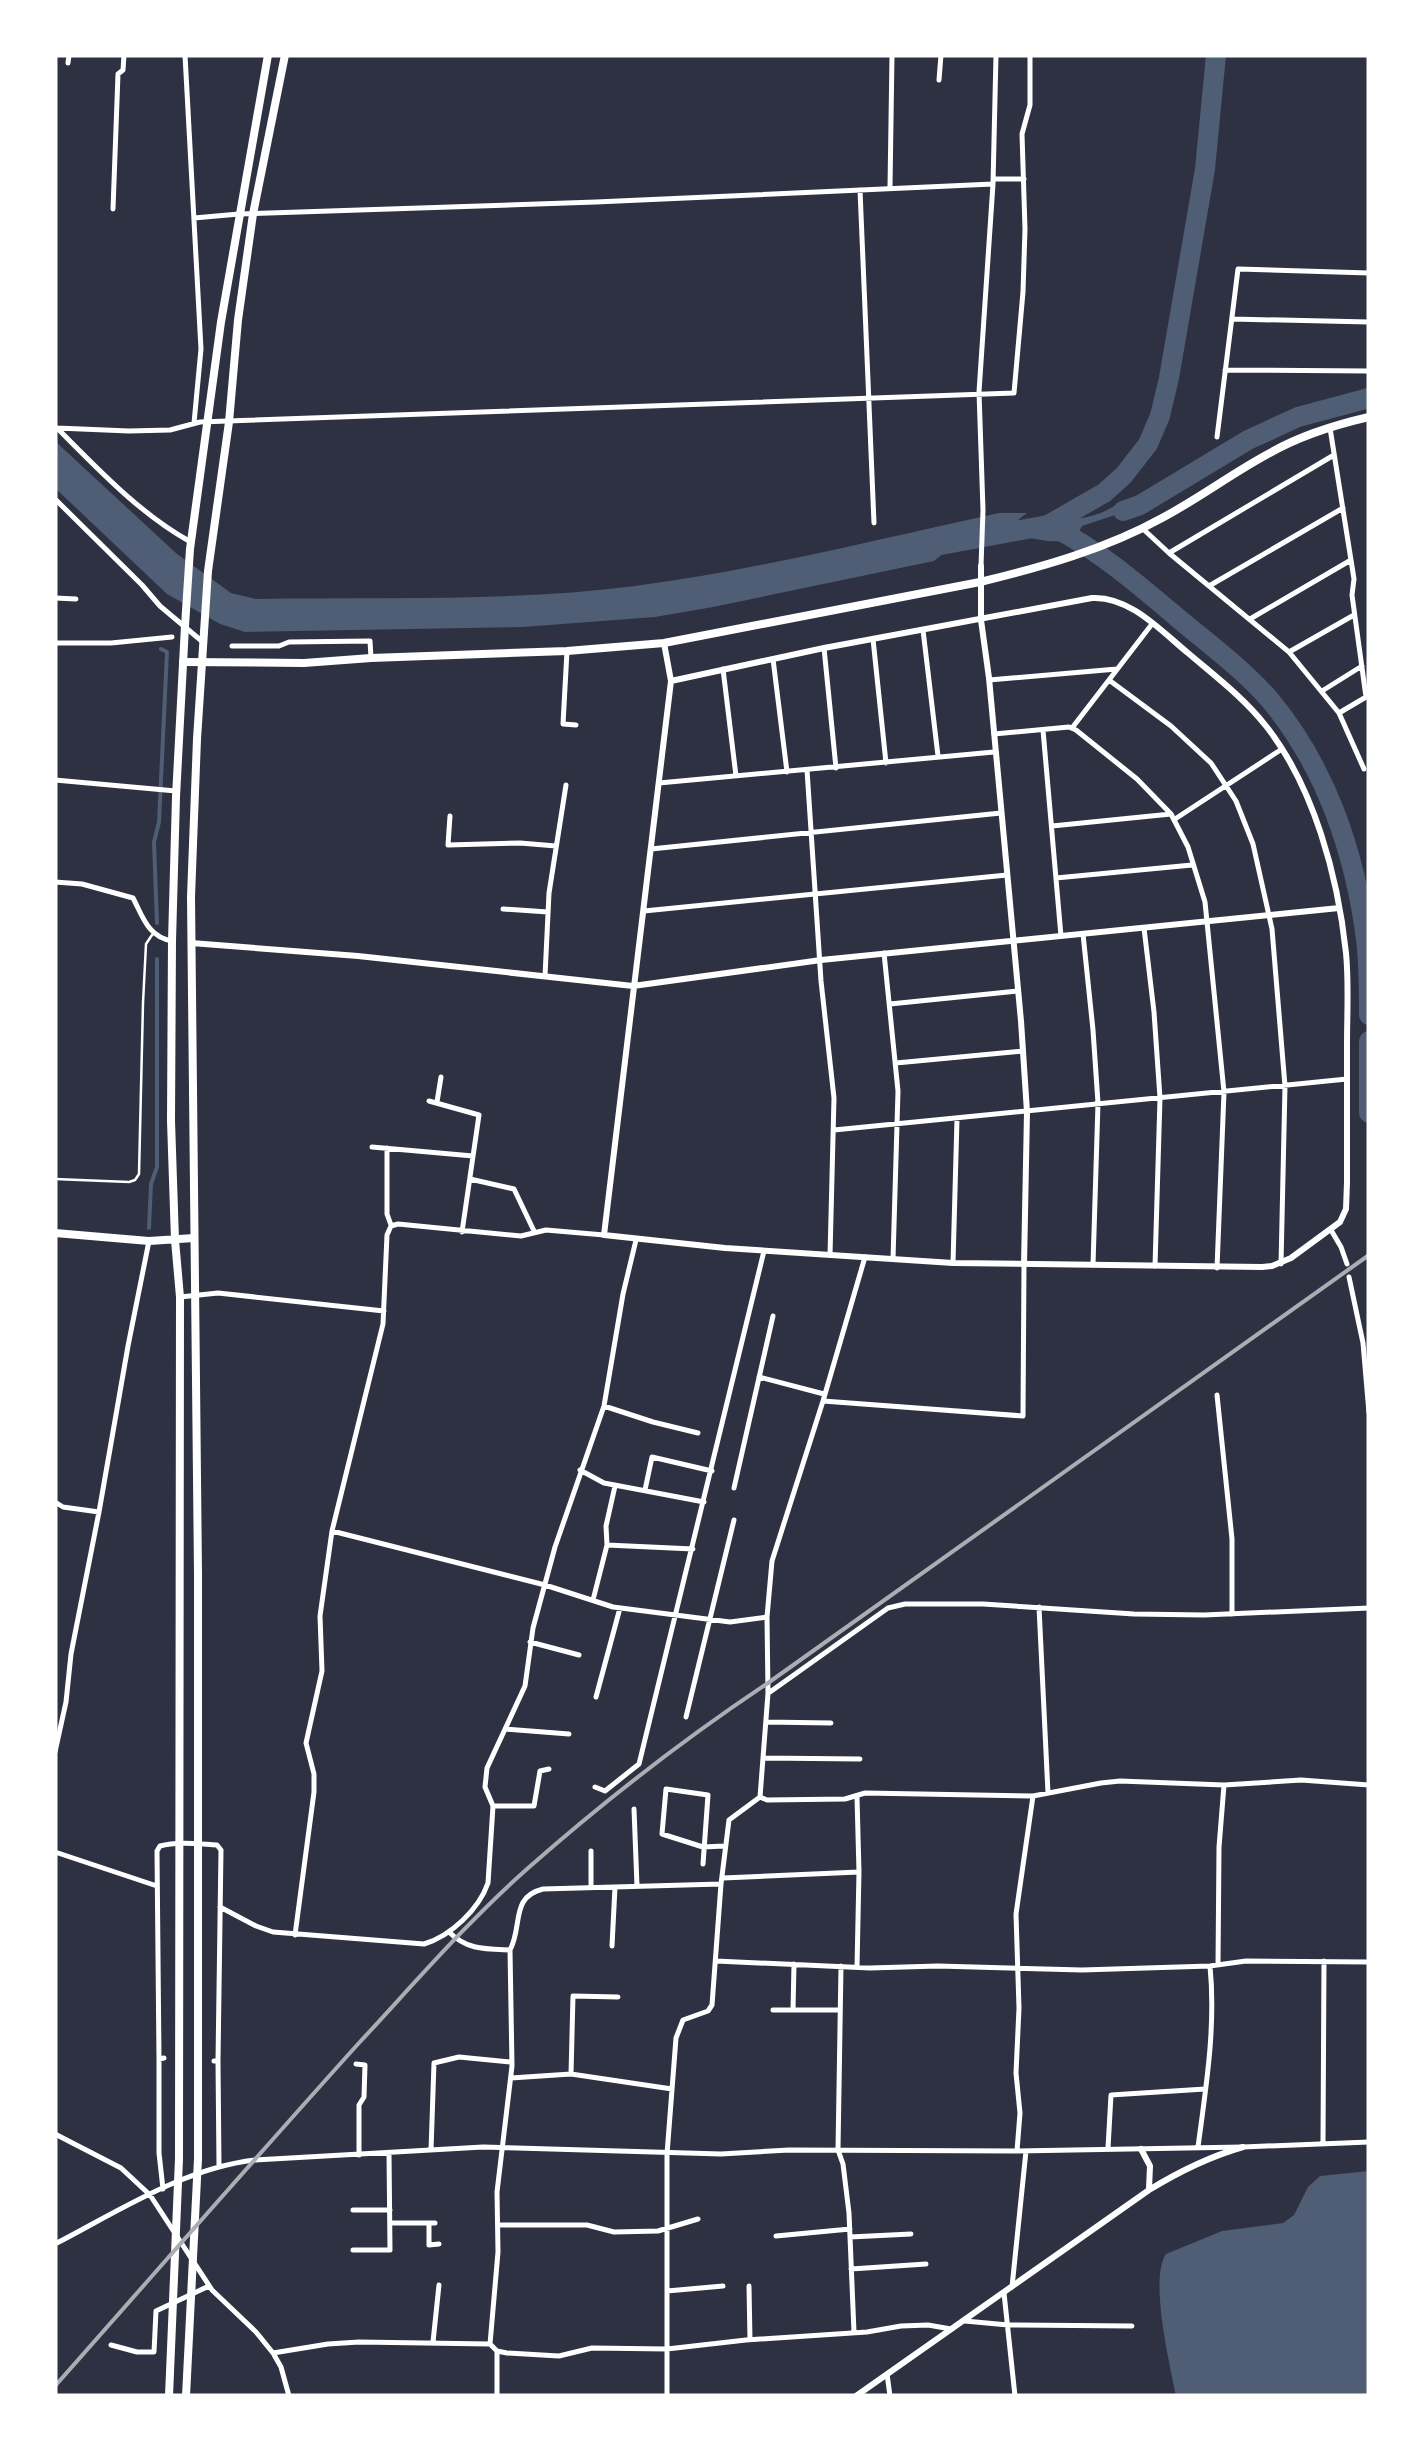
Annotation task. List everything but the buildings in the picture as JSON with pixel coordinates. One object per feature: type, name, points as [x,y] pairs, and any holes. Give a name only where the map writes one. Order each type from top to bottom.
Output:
[{"type":"main road","points":[[169,2396],[179,2159],[180,1297],[171,1121],[176,791],[191,546],[221,322],[268,55]]},
{"type":"main road","points":[[186,2396],[198,2159],[190,897],[208,571],[253,214],[285,55]]},
{"type":"main road","points":[[183,662],[304,663],[664,643],[980,582],[1109,543],[1190,502],[1290,442],[1369,417]]},
{"type":"main road","points":[[172,941],[191,943]]},
{"type":"main road","points":[[55,1233],[149,1242],[194,1238]]},
{"type":"street","points":[[112,209],[118,74],[123,70],[124,55]]},
{"type":"street","points":[[185,55],[201,349],[194,423]]},
{"type":"street","points":[[890,188],[892,55]]},
{"type":"street","points":[[939,80],[940,55]]},
{"type":"street","points":[[759,1378],[824,1398],[1023,1416],[1027,1112],[980,582],[983,510],[979,392],[993,181],[996,55]]},
{"type":"street","points":[[56,427],[170,430],[194,423],[1014,392],[1023,292],[1022,134],[1030,105],[1030,55]]},
{"type":"street","points":[[928,70],[940,71]]},
{"type":"street","points":[[194,218],[860,190],[1024,179]]},
{"type":"street","points":[[860,190],[874,523]]},
{"type":"street","points":[[1217,437],[1238,269],[1369,273]]},
{"type":"street","points":[[1232,319],[1369,322]]},
{"type":"street","points":[[1226,370],[1369,371]]},
{"type":"street","points":[[56,427],[134,502],[191,546]]},
{"type":"street","points":[[1330,428],[1354,580],[1354,615],[1366,697],[1339,713]]},
{"type":"street","points":[[1169,553],[1334,455]]},
{"type":"street","points":[[55,500],[160,606],[205,644]]},
{"type":"street","points":[[1209,586],[1343,508]]},
{"type":"street","points":[[1142,528],[1289,652],[1339,713],[1364,769]]},
{"type":"street","points":[[1250,620],[1351,560]]},
{"type":"street","points":[[391,1226],[521,1236],[546,1230],[764,1251],[954,1263],[1217,1268],[1281,1264],[1332,1230],[1344,1216],[1347,971],[1338,908],[1310,802],[1282,749],[1251,709],[1152,624],[1131,608],[1106,597],[670,680]]},
{"type":"street","points":[[55,598],[76,599]]},
{"type":"street","points":[[1289,652],[1354,615]]},
{"type":"street","points":[[1072,728],[1152,624]]},
{"type":"street","points":[[923,630],[938,758]]},
{"type":"street","points":[[55,643],[172,637]]},
{"type":"street","points":[[873,639],[886,763]]},
{"type":"street","points":[[232,646],[370,641],[371,658]]},
{"type":"street","points":[[604,1235],[670,680],[664,643]]},
{"type":"street","points":[[824,648],[836,768]]},
{"type":"street","points":[[568,651],[564,724],[576,725]]},
{"type":"street","points":[[773,659],[787,772]]},
{"type":"street","points":[[1322,690],[1362,666]]},
{"type":"street","points":[[989,680],[1117,669]]},
{"type":"street","points":[[723,670],[736,776]]},
{"type":"street","points":[[1109,680],[1211,763],[1245,820],[1270,915],[1285,1086],[1281,1264]]},
{"type":"street","points":[[993,734],[1072,728],[1136,779],[1173,816],[1188,848],[1208,920],[1224,1092],[1217,1268]]},
{"type":"street","points":[[1043,730],[1061,936]]},
{"type":"street","points":[[1052,826],[1173,816],[1282,749]]},
{"type":"street","points":[[658,783],[994,752]]},
{"type":"street","points":[[807,770],[821,980],[834,1098],[830,1255]]},
{"type":"street","points":[[55,780],[176,791]]},
{"type":"street","points":[[545,977],[548,912],[566,785]]},
{"type":"street","points":[[651,849],[1000,813]]},
{"type":"street","points":[[450,816],[448,845],[556,846]]},
{"type":"street","points":[[1056,878],[1193,865]]},
{"type":"street","points":[[644,911],[1006,875]]},
{"type":"street","points":[[55,882],[82,884],[133,898],[152,934],[172,941]]},
{"type":"street","points":[[191,943],[358,956],[633,986],[821,960],[1338,908]]},
{"type":"street","points":[[503,909],[548,912]]},
{"type":"street","points":[[1144,928],[1160,1098],[1155,1266]]},
{"type":"street","points":[[1083,934],[1098,1104],[1093,1266]]},
{"type":"street","points":[[884,954],[896,1063],[894,1259]]},
{"type":"street","points":[[890,1004],[1018,991]]},
{"type":"street","points":[[896,1063],[1023,1051]]},
{"type":"street","points":[[441,1076],[433,1102],[480,1115],[462,1232]]},
{"type":"street","points":[[834,1130],[1347,1079]]},
{"type":"street","points":[[954,1263],[958,1119]]},
{"type":"street","points":[[372,1147],[473,1156]]},
{"type":"street","points":[[296,1935],[314,1792],[306,1742],[322,1671],[320,1616],[332,1531],[384,1311],[387,1235],[391,1226],[387,1214],[386,1148]]},
{"type":"street","points":[[470,1178],[514,1189],[534,1232]]},
{"type":"street","points":[[1332,1230],[1346,1264]]},
{"type":"street","points":[[220,1908],[274,1932],[424,1944],[448,1932],[485,1892],[493,1806],[486,1787],[487,1768],[525,1686],[530,1642],[545,1584],[604,1406],[636,1240]]},
{"type":"street","points":[[55,1752],[149,1242]]},
{"type":"street","points":[[596,1788],[605,1790],[639,1764],[764,1251]]},
{"type":"street","points":[[667,2396],[667,2154],[676,2038],[683,2020],[708,2011],[712,2005],[729,1820],[760,1797],[772,1562],[864,1257]]},
{"type":"street","points":[[1348,1277],[1363,1344],[1369,1413]]},
{"type":"street","points":[[180,1297],[218,1293],[384,1311]]},
{"type":"street","points":[[734,1488],[774,1316]]},
{"type":"street","points":[[1217,1395],[1232,1539],[1232,1614]]},
{"type":"street","points":[[604,1406],[698,1433]]},
{"type":"street","points":[[645,1490],[652,1457],[712,1471]]},
{"type":"street","points":[[580,1470],[615,1486],[704,1502]]},
{"type":"street","points":[[593,1600],[607,1545],[606,1526],[615,1486]]},
{"type":"street","points":[[55,1502],[72,1509],[100,1512]]},
{"type":"street","points":[[686,1717],[734,1520]]},
{"type":"street","points":[[332,1531],[545,1584],[620,1608],[730,1622],[767,1618]]},
{"type":"street","points":[[607,1545],[693,1548]]},
{"type":"street","points":[[768,1693],[888,1608],[904,1604],[1134,1614],[1369,1608]]},
{"type":"street","points":[[1040,1607],[1048,1793]]},
{"type":"street","points":[[596,1696],[620,1608]]},
{"type":"street","points":[[530,1642],[579,1655]]},
{"type":"street","points":[[766,1722],[831,1723]]},
{"type":"street","points":[[505,1728],[570,1734]]},
{"type":"street","points":[[763,1758],[860,1759]]},
{"type":"street","points":[[493,1806],[534,1806],[540,1771],[549,1769]]},
{"type":"street","points":[[760,1797],[858,1797],[866,1793],[1032,1796],[1101,1782],[1224,1786],[1301,1780],[1369,1785]]},
{"type":"street","points":[[1218,1965],[1224,1786]]},
{"type":"street","points":[[703,1864],[702,1846],[708,1795],[666,1789],[662,1834],[702,1846],[725,1846]]},
{"type":"street","points":[[1018,2151],[1017,1902],[1032,1796]]},
{"type":"street","points":[[857,1967],[858,1797]]},
{"type":"street","points":[[634,1808],[638,1886]]},
{"type":"street","points":[[163,2189],[159,2154],[160,1846],[220,1846],[216,2061],[219,2166]]},
{"type":"street","points":[[591,1851],[591,1888]]},
{"type":"street","points":[[55,1852],[158,1886]]},
{"type":"street","points":[[490,2344],[498,2252],[497,2192],[512,2062],[510,1950],[520,1906],[532,1892],[544,1889],[859,1872]]},
{"type":"street","points":[[612,1946],[615,1887]]},
{"type":"street","points":[[448,1932],[466,1946],[510,1950]]},
{"type":"street","points":[[716,1961],[1082,1970],[1210,1966],[1246,1961],[1369,1962]]},
{"type":"street","points":[[1323,2143],[1324,1962]]},
{"type":"street","points":[[793,2010],[794,1964]]},
{"type":"street","points":[[840,1966],[838,2150],[850,2228],[854,2334]]},
{"type":"street","points":[[1198,2148],[1211,2047],[1210,1966]]},
{"type":"street","points":[[571,2074],[573,1996],[618,1997]]},
{"type":"street","points":[[773,2010],[840,2010]]},
{"type":"street","points":[[431,2150],[434,2064],[458,2057],[512,2062]]},
{"type":"street","points":[[356,2064],[365,2064],[364,2098],[359,2105],[359,2155]]},
{"type":"street","points":[[510,2078],[571,2074],[672,2089]]},
{"type":"street","points":[[1108,2149],[1111,2095],[1205,2090]]},
{"type":"street","points":[[55,2134],[121,2168],[150,2195],[209,2286],[274,2354],[288,2396]]},
{"type":"street","points":[[55,2244],[163,2189],[219,2166],[255,2160],[502,2148],[667,2154],[1026,2151],[1369,2142]]},
{"type":"street","points":[[856,2396],[1149,2190],[1213,2155],[1243,2147]]},
{"type":"street","points":[[1141,2149],[1150,2166],[1149,2190]]},
{"type":"street","points":[[1012,2287],[1026,2151]]},
{"type":"street","points":[[353,2250],[390,2250],[388,2153]]},
{"type":"street","points":[[353,2210],[390,2210]]},
{"type":"street","points":[[498,2226],[587,2226],[614,2232],[667,2229],[698,2220]]},
{"type":"street","points":[[390,2223],[432,2223],[429,2244],[438,2244]]},
{"type":"street","points":[[776,2236],[850,2228]]},
{"type":"street","points":[[850,2237],[911,2234]]},
{"type":"street","points":[[851,2269],[917,2268],[926,2264]]},
{"type":"street","points":[[433,2343],[439,2285]]},
{"type":"street","points":[[111,2344],[137,2352],[154,2352],[156,2311],[209,2286]]},
{"type":"street","points":[[667,2291],[722,2286]]},
{"type":"street","points":[[748,2286],[750,2340]]},
{"type":"street","points":[[1004,2293],[1015,2396]]},
{"type":"street","points":[[962,2321],[1132,2326]]},
{"type":"street","points":[[274,2354],[328,2344],[433,2343],[490,2344],[497,2351],[559,2356],[606,2346],[667,2349],[928,2324],[951,2328]]},
{"type":"street","points":[[496,2396],[497,2351]]},
{"type":"street","points":[[887,2374],[890,2396]]},
{"type":"lane","points":[[55,1179],[129,1182],[139,1174],[146,944],[152,934]]},
{"type":"water","points":[[55,441],[177,554],[231,593],[256,599],[494,597],[635,586],[726,572],[999,513],[1027,513],[1020,522],[1071,519],[1095,515],[1119,503],[1121,508],[1145,499],[1148,504],[1082,526],[1079,532],[1086,539],[1076,542],[1013,535],[965,535],[955,538],[934,561],[655,617],[523,627],[245,632],[220,624],[167,594],[55,488]]},
{"type":"water","points":[[1369,2171],[1369,2396],[1176,2396],[1160,2302],[1161,2266],[1166,2254],[1222,2231],[1283,2223],[1294,2215],[1308,2187],[1320,2176]]},
{"type":"waterway","points":[[925,548],[1048,525],[1104,493],[1148,444],[1169,378],[1205,169],[1216,55]]},
{"type":"waterway","points":[[1123,511],[1140,505],[1248,440],[1298,417],[1369,398]]},
{"type":"waterway","points":[[1055,528],[1120,570],[1226,658],[1260,689],[1290,726],[1322,782],[1346,843],[1366,939],[1369,1015]]},
{"type":"waterway","points":[[157,923],[154,842],[159,822],[167,652],[161,649]]},
{"type":"waterway","points":[[149,1228],[151,1184],[157,1167],[157,959]]},
{"type":"waterway","points":[[1369,1041],[1369,1113]]},
{"type":"railway","points":[[55,2386],[420,1977],[483,1911],[556,1844],[706,1726],[1369,1255]]}]
